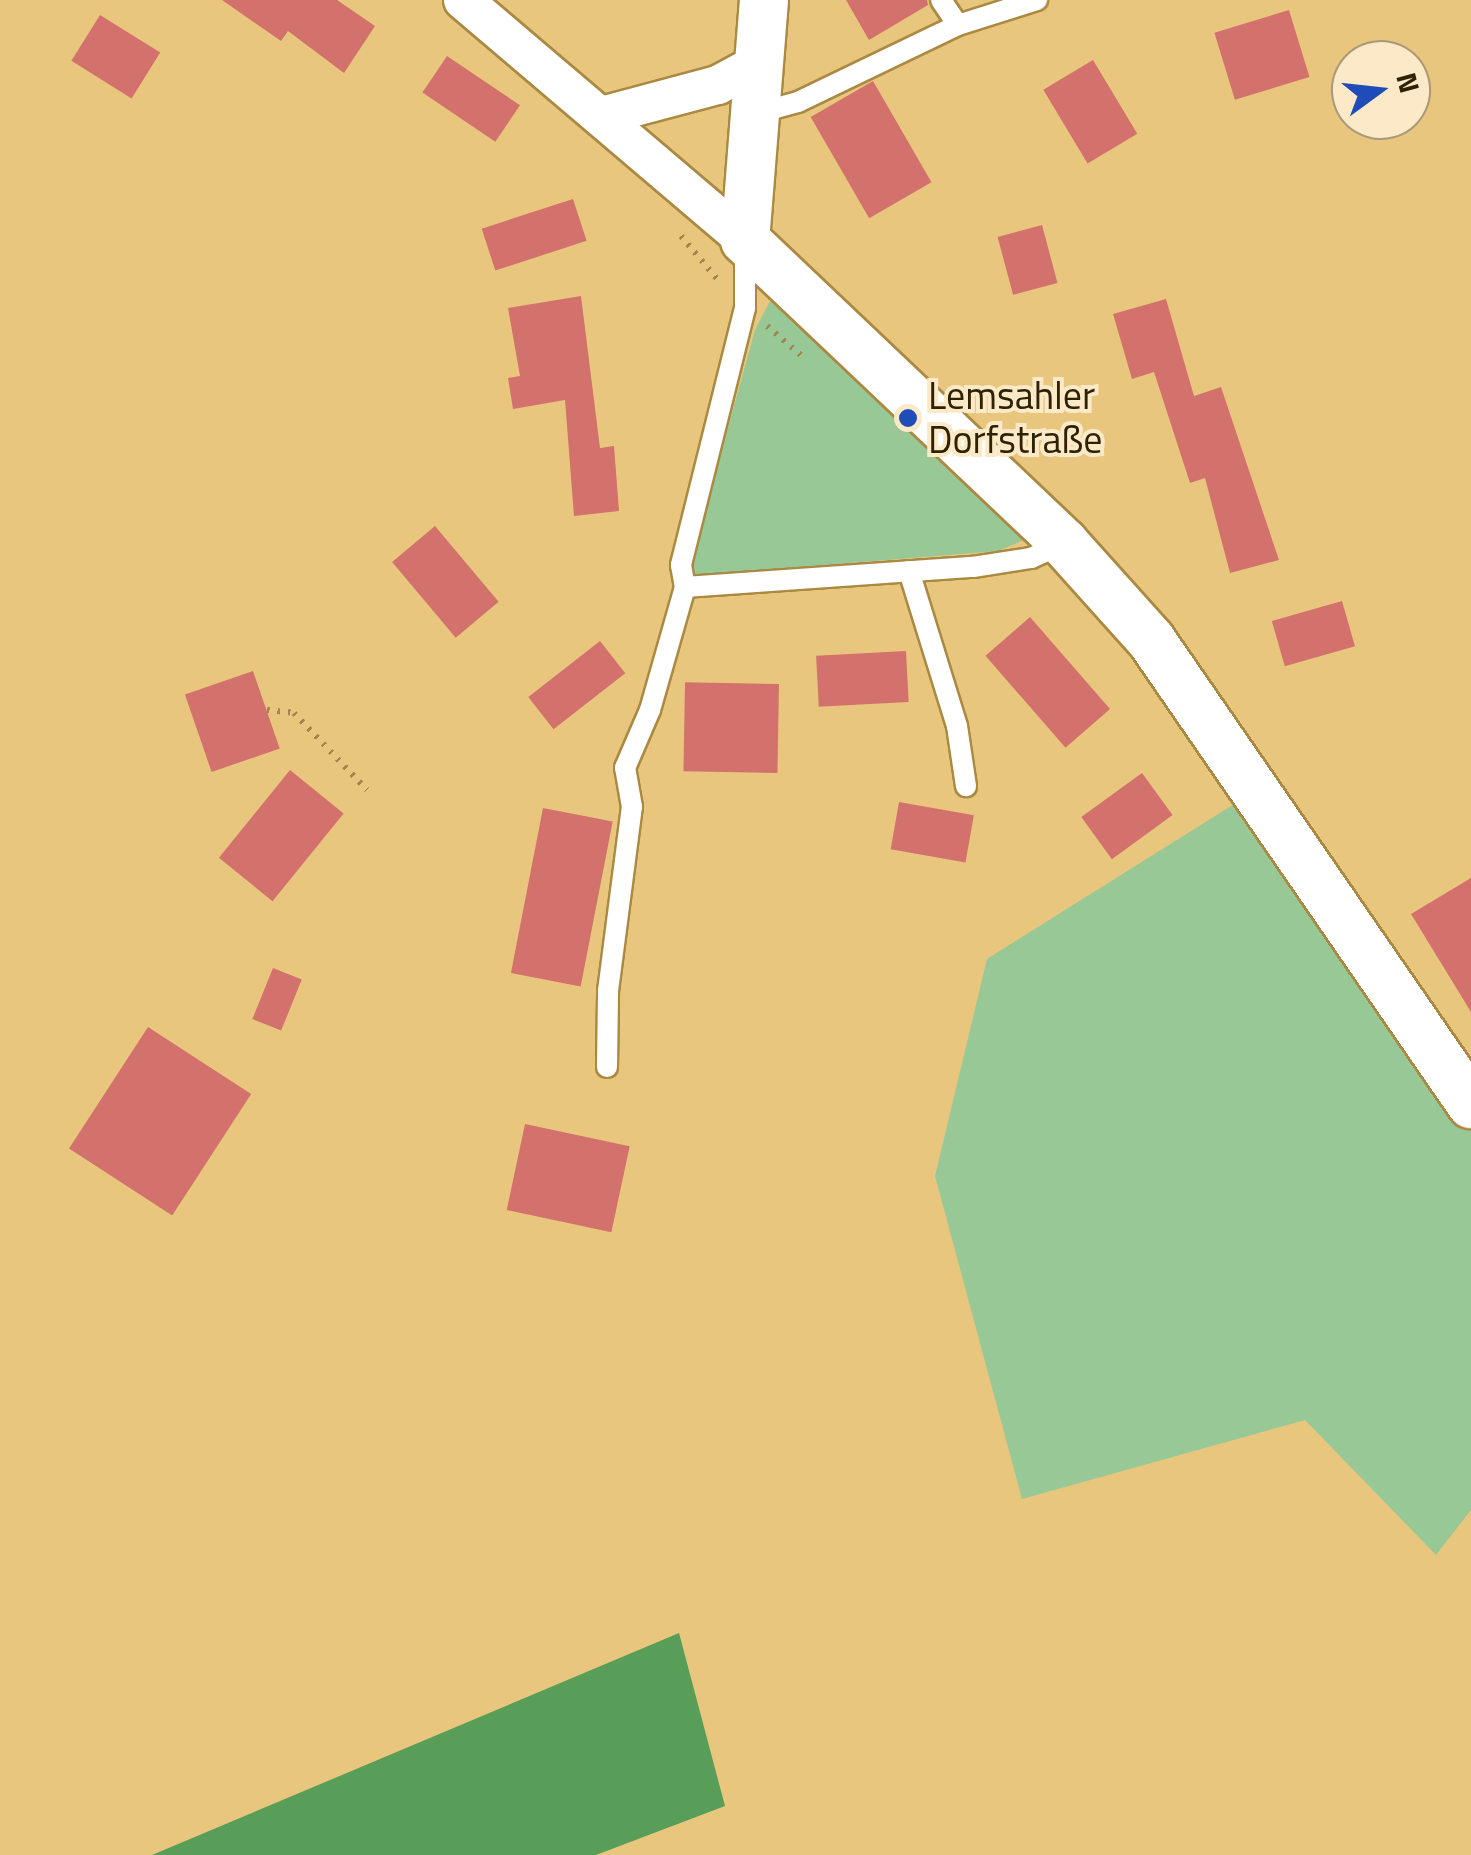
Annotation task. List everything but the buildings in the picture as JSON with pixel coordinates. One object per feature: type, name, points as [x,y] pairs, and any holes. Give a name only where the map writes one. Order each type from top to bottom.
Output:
[{"type":"street","points":[[464,0],[605,115],[746,240],[1064,543],[1151,640],[1471,1104]]},
{"type":"street","points":[[746,240],[755,65],[764,0]]},
{"type":"street","points":[[605,115],[718,85],[755,65]]},
{"type":"lane","points":[[942,0],[958,25]]},
{"type":"lane","points":[[752,114],[798,102],[958,25],[1038,0]]},
{"type":"lane","points":[[746,240],[745,308],[681,565],[678,580],[685,587],[1031,558],[1064,543]]},
{"type":"lane","points":[[910,571],[956,726],[966,786]]},
{"type":"lane","points":[[607,1068],[608,991],[632,808],[625,768],[650,710],[685,587]]},
{"type":"path","points":[[267,710],[294,713],[366,790]]},
{"type":"green space","points":[[770,301],[861,377],[1033,536],[998,551],[687,576],[755,330]]},
{"type":"green space","points":[[1255,791],[1471,1104],[1471,1510],[1436,1555],[1305,1420],[1022,1499],[935,1176],[987,959]]},
{"type":"green space","points":[[679,1633],[725,1806],[596,1855],[152,1855]]},
{"type":"place","name":"Lemsahler Dorfstraße","points":[[908,418]]}]
